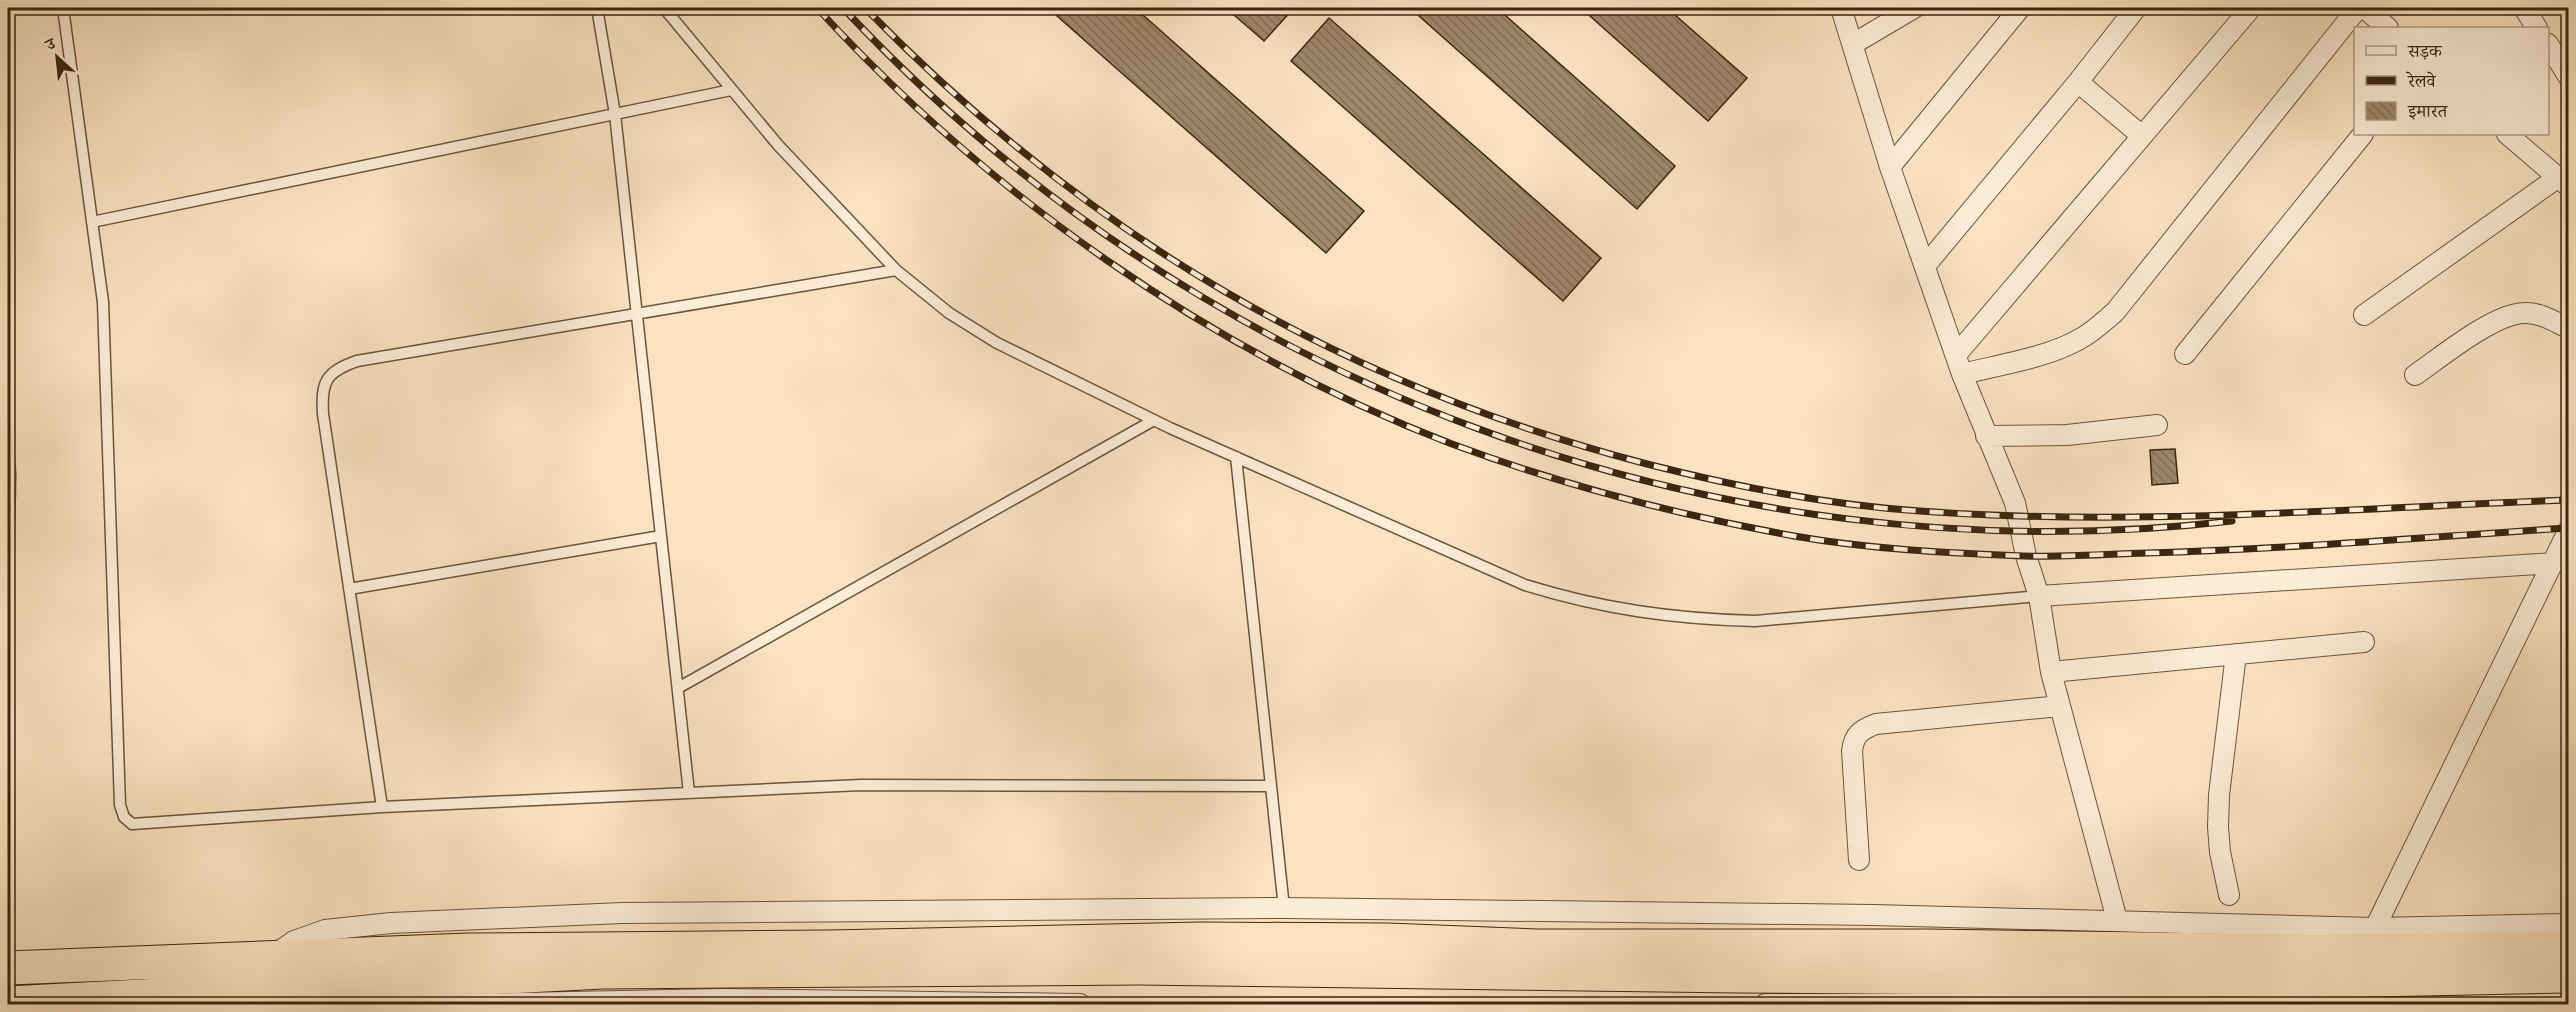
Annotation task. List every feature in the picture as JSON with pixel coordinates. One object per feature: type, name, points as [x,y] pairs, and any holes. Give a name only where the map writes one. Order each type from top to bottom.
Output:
[{"type":"highway","points":[[8,968],[468,950],[828,947],[1200,939],[1388,940],[1537,946],[1951,946],[2302,951],[2568,948]]},
{"type":"highway","points":[[11,1003],[137,1001],[241,991],[602,972],[1139,968],[2328,981],[2568,975]]},
{"type":"street","points":[[1841,8],[1890,167],[1959,365],[2014,503],[2026,556],[2039,596],[2051,672],[2117,920]]},
{"type":"street","points":[[1853,44],[1914,8]]},
{"type":"street","points":[[1890,167],[2020,8]]},
{"type":"street","points":[[1925,266],[2078,82],[2136,8]]},
{"type":"street","points":[[1959,365],[2142,136],[2252,8]]},
{"type":"street","points":[[1959,365],[2056,349],[2078,340],[2106,319],[2137,285],[2358,8]]},
{"type":"street","points":[[2364,8],[2387,27]]},
{"type":"street","points":[[2524,8],[2536,27]]},
{"type":"street","points":[[2549,47],[2568,76]]},
{"type":"street","points":[[2078,82],[2142,136]]},
{"type":"street","points":[[2185,354],[2362,135]]},
{"type":"street","points":[[2364,315],[2563,182],[2508,135]]},
{"type":"street","points":[[2415,375],[2492,323],[2507,316],[2524,313],[2538,315],[2568,328]]},
{"type":"street","points":[[1986,436],[2067,435],[2157,425]]},
{"type":"street","points":[[2374,930],[2568,531]]},
{"type":"street","points":[[2039,596],[2554,563]]},
{"type":"street","points":[[2051,672],[2364,642]]},
{"type":"street","points":[[2229,895],[2220,852],[2218,826],[2219,795],[2236,654]]},
{"type":"street","points":[[1859,860],[1852,752],[1854,738],[1862,730],[1876,724],[2060,706]]},
{"type":"street","points":[[241,991],[272,957],[294,941],[325,930],[391,923],[622,913],[1284,908],[2117,920],[2374,930],[2568,924]]},
{"type":"street","points":[[306,987],[344,998],[413,1004],[722,1002],[1080,1005]]},
{"type":"street","points":[[1765,1005],[2201,1005]]},
{"type":"lane","points":[[63,8],[103,302],[120,805],[124,817],[132,824],[382,807],[861,785],[1271,786]]},
{"type":"lane","points":[[597,8],[615,114],[689,793]]},
{"type":"lane","points":[[664,8],[778,145],[896,270],[950,313],[997,343],[1154,420],[1525,585],[1630,611],[1669,617],[1755,621],[2039,596]]},
{"type":"lane","points":[[92,222],[731,90]]},
{"type":"lane","points":[[382,807],[322,414],[322,396],[326,381],[337,368],[357,361],[896,270]]},
{"type":"lane","points":[[678,688],[1154,420]]},
{"type":"lane","points":[[1236,457],[1284,908]]},
{"type":"lane","points":[[349,589],[661,536]]},
{"type":"water","points":[[8,389],[16,474],[8,785]]},
{"type":"building","points":[[1048,8],[1135,8],[1364,211],[1326,253]]},
{"type":"building","points":[[1226,8],[1294,8],[1264,41]]},
{"type":"building","points":[[1410,8],[1497,8],[1675,166],[1637,209]]},
{"type":"building","points":[[1581,8],[1667,8],[1747,78],[1708,121]]},
{"type":"building","points":[[1329,18],[1601,258],[1563,301],[1291,61]]},
{"type":"building","points":[[2175,449],[2178,483],[2152,485],[2150,450]]},
{"type":"railway","points":[[817,8],[884,77],[955,142],[1031,204],[1109,262],[1191,315],[1276,364],[1363,407],[1452,444],[1578,486],[1707,519],[1794,536],[1879,547],[1994,555],[2054,556],[2200,551],[2568,528]]},
{"type":"railway","points":[[843,8],[983,141],[1137,256],[1302,352],[1477,428],[1660,484],[1848,519],[2039,531],[2232,521]]},
{"type":"railway","points":[[865,8],[950,89],[1038,164],[1129,231],[1224,291],[1323,344],[1427,391],[1534,431],[1647,464],[1817,500],[1920,511],[2001,515],[2082,517],[2244,515],[2568,500]]}]
